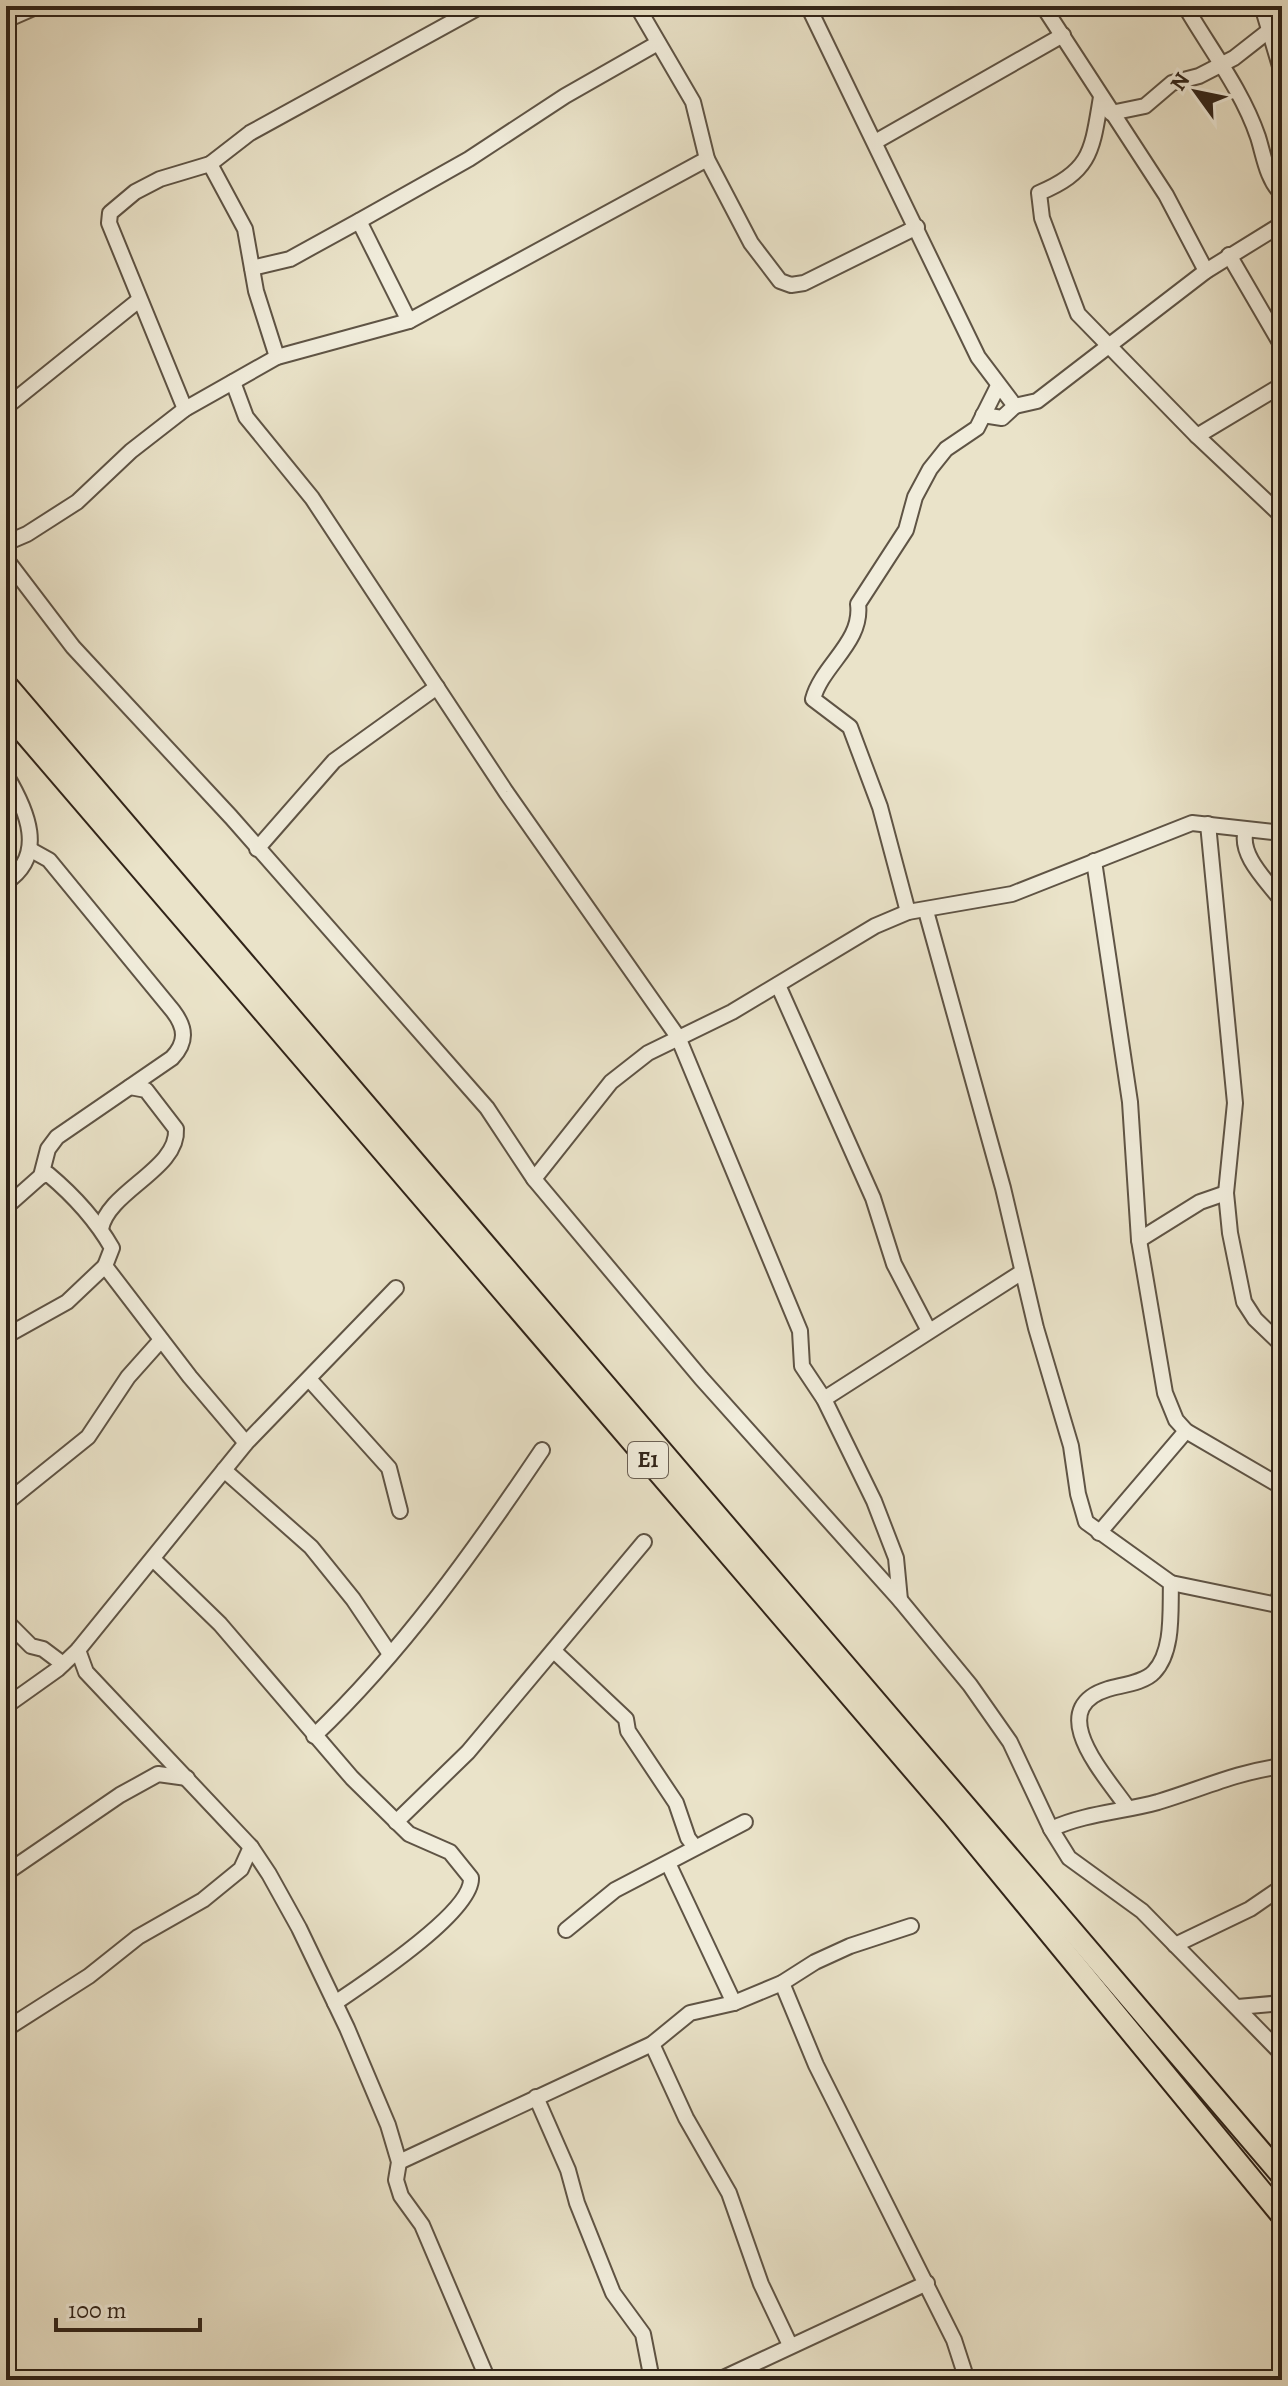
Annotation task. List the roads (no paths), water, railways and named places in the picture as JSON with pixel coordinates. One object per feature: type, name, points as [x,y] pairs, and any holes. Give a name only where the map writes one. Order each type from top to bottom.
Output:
[{"type":"highway","name":"E1","points":[[6,684],[1282,2176]]},
{"type":"highway","name":"E1","points":[[6,712],[953,1816],[1282,2216]]},
{"type":"street","points":[[6,20],[38,6]]},
{"type":"street","points":[[185,409],[109,223],[110,213],[135,192],[160,179],[210,164],[250,133],[481,6]]},
{"type":"street","points":[[637,6],[693,102],[707,159],[767,267],[780,281],[791,285],[804,283],[917,227]]},
{"type":"street","points":[[808,6],[978,357],[1015,406]]},
{"type":"street","points":[[1043,6],[1166,195],[1206,271]]},
{"type":"street","points":[[1185,6],[1235,88],[1258,137],[1262,158],[1282,194]]},
{"type":"street","points":[[1262,6],[1282,73]]},
{"type":"street","points":[[1111,113],[1145,106],[1172,83],[1199,76],[1271,29]]},
{"type":"street","points":[[875,142],[1063,35]]},
{"type":"street","points":[[252,268],[290,259],[359,221],[469,159],[565,96],[658,43]]},
{"type":"street","points":[[1101,97],[1086,162],[1063,181],[1039,193],[1042,218],[1078,314],[1197,436],[1282,516]]},
{"type":"street","points":[[6,543],[27,534],[77,502],[131,451],[185,409],[277,357],[409,321],[707,159]]},
{"type":"street","points":[[210,164],[245,229],[252,268],[277,357]]},
{"type":"street","points":[[359,221],[409,321]]},
{"type":"street","points":[[983,415],[1002,418],[1015,406],[1037,401],[1206,271],[1282,224]]},
{"type":"street","points":[[1229,255],[1282,346]]},
{"type":"street","points":[[6,407],[139,300]]},
{"type":"street","points":[[233,382],[246,417],[312,498],[506,792],[678,1037],[800,1331],[802,1366],[824,1399],[874,1501],[896,1558],[900,1600]]},
{"type":"street","points":[[908,912],[884,819],[850,727],[813,699],[817,685],[844,651],[860,616],[858,604],[906,530],[915,497],[930,469],[946,449],[977,428],[998,386]]},
{"type":"street","points":[[1197,436],[1281,388]]},
{"type":"street","points":[[6,559],[73,647],[487,1108],[534,1179],[701,1378],[900,1600],[970,1685],[1010,1742],[1051,1829],[1069,1858],[1142,1911],[1282,2054]]},
{"type":"street","points":[[257,849],[334,761],[437,687]]},
{"type":"street","points":[[6,775],[19,796],[31,850],[28,862],[6,882]]},
{"type":"street","points":[[534,1179],[611,1082],[648,1053],[732,1012],[852,936],[908,912],[1012,894],[1192,823],[1282,833]]},
{"type":"street","points":[[1208,824],[1235,1103],[1226,1193],[1237,1281],[1244,1302],[1255,1319],[1282,1345]]},
{"type":"street","points":[[1246,830],[1242,841],[1245,851],[1282,901]]},
{"type":"street","points":[[31,850],[49,860],[181,1021],[182,1047],[57,1137],[48,1149],[41,1176]]},
{"type":"street","points":[[1094,861],[1130,1102],[1139,1240],[1165,1393],[1176,1420],[1186,1431],[1282,1487]]},
{"type":"street","points":[[926,911],[1071,1446],[1081,1510],[1086,1522],[1171,1583],[1279,1605],[1282,1587]]},
{"type":"street","points":[[778,985],[873,1198],[894,1264],[928,1329]]},
{"type":"street","points":[[101,1229],[104,1216],[152,1170],[176,1136],[176,1129],[146,1090],[130,1087]]},
{"type":"street","points":[[6,1207],[41,1176],[48,1174],[101,1229],[112,1248],[105,1266],[67,1302],[6,1336]]},
{"type":"street","points":[[1139,1240],[1200,1202],[1226,1193]]},
{"type":"street","points":[[105,1266],[246,1443]]},
{"type":"street","points":[[824,1399],[928,1329],[1022,1272]]},
{"type":"street","points":[[6,1706],[78,1650],[246,1443],[396,1288]]},
{"type":"street","points":[[6,1503],[88,1437],[128,1377],[161,1340]]},
{"type":"street","points":[[309,1379],[389,1468],[400,1511]]},
{"type":"street","points":[[1099,1533],[1186,1431]]},
{"type":"street","points":[[314,1736],[390,1654],[496,1518],[542,1450]]},
{"type":"street","points":[[224,1470],[311,1547],[353,1599],[390,1654]]},
{"type":"street","points":[[396,1822],[468,1752],[644,1542]]},
{"type":"street","points":[[153,1559],[220,1624],[314,1736],[396,1822],[409,1834],[450,1852],[464,1866],[471,1887],[404,1956],[335,2003]]},
{"type":"street","points":[[1127,1807],[1089,1751],[1079,1729],[1079,1711],[1091,1694],[1149,1677],[1156,1670],[1170,1628],[1171,1583]]},
{"type":"street","points":[[6,1621],[31,1646],[43,1649],[60,1666],[86,1672],[251,1847],[269,1874],[335,2003],[388,2125],[399,2162],[396,2180],[401,2196],[422,2225],[488,2380]]},
{"type":"street","points":[[78,1650],[86,1672]]},
{"type":"street","points":[[554,1651],[626,1719],[628,1731],[676,1803],[685,1831],[695,1847]]},
{"type":"street","points":[[6,1873],[120,1795],[158,1774],[168,1757]]},
{"type":"street","points":[[1051,1829],[1073,1819],[1157,1802],[1224,1777],[1282,1766]]},
{"type":"street","points":[[158,1774],[187,1778]]},
{"type":"street","points":[[566,1930],[586,1917],[606,1896],[745,1822]]},
{"type":"street","points":[[6,2029],[89,1976],[138,1937],[203,1900],[241,1869],[251,1847]]},
{"type":"street","points":[[668,1863],[734,2003]]},
{"type":"street","points":[[241,1869],[269,1874]]},
{"type":"street","points":[[1175,1945],[1250,1909],[1282,1887]]},
{"type":"street","points":[[399,2162],[652,2044],[690,2013],[734,2003],[782,1983],[815,1962],[850,1946],[911,1926]]},
{"type":"street","points":[[782,1983],[816,2065],[954,2340],[967,2380]]},
{"type":"street","points":[[1238,2007],[1282,2003]]},
{"type":"street","points":[[652,2044],[686,2118],[729,2193],[761,2284],[790,2345]]},
{"type":"street","points":[[536,2097],[568,2170],[577,2203],[613,2293],[643,2334],[652,2380]]},
{"type":"street","points":[[719,2380],[857,2313],[889,2304],[927,2283]]}]
